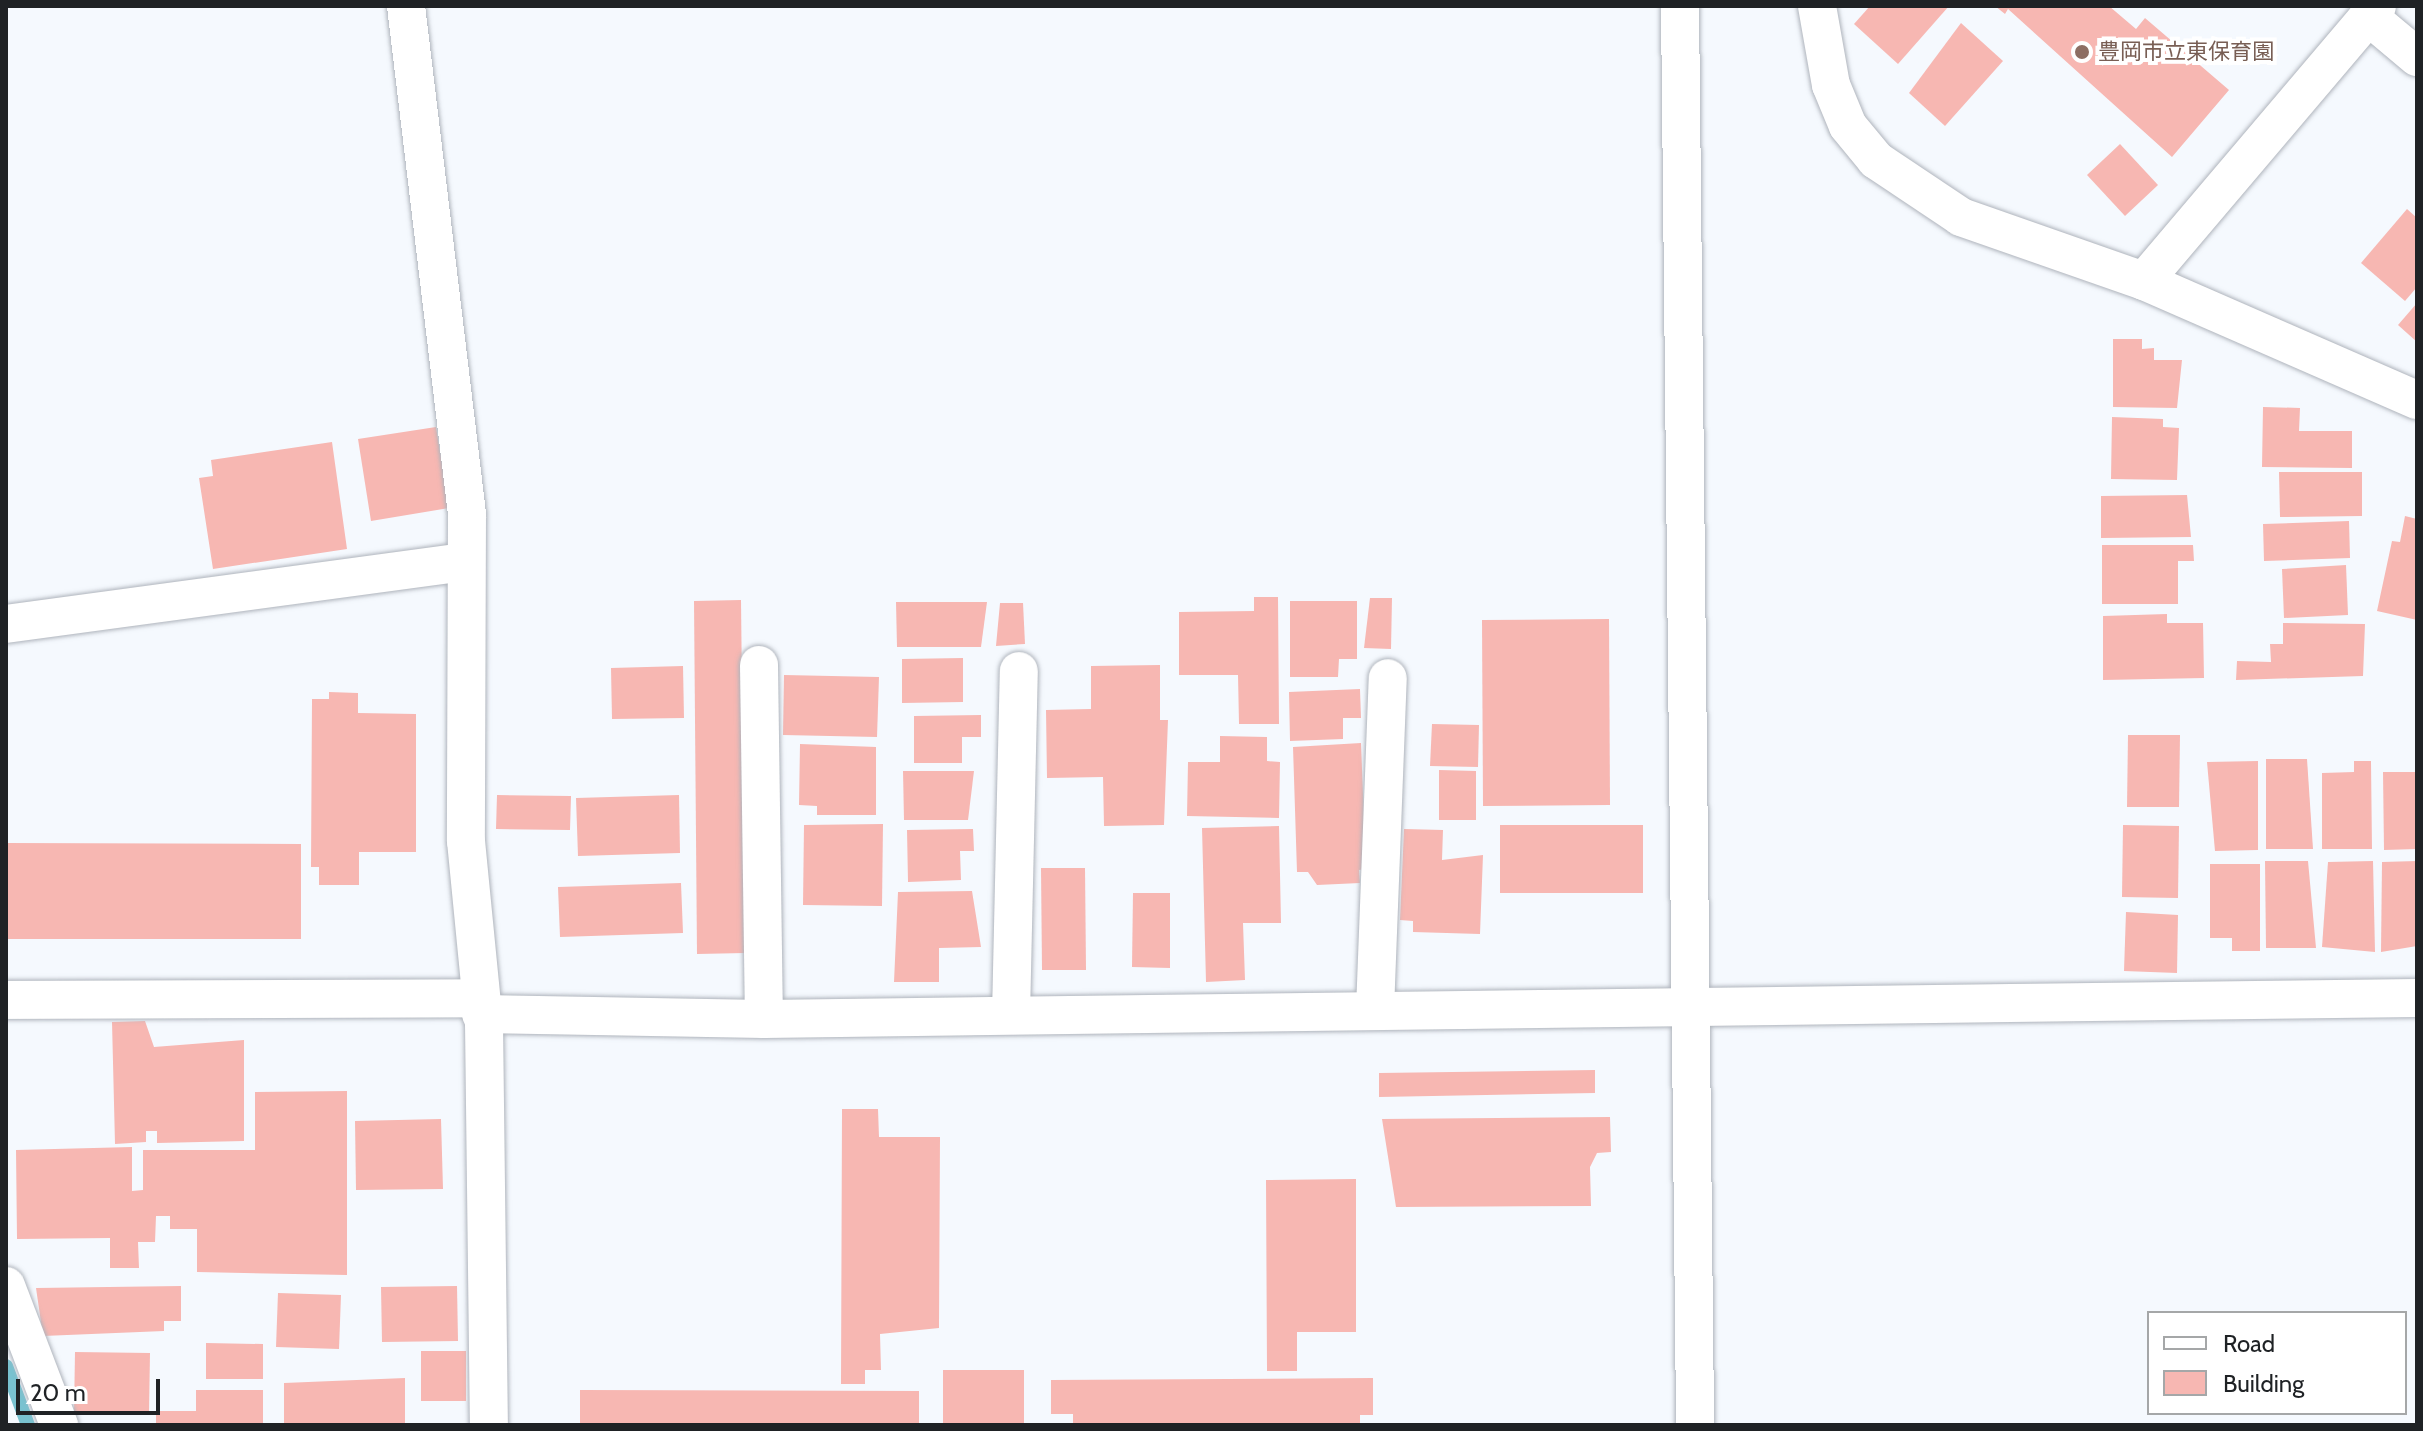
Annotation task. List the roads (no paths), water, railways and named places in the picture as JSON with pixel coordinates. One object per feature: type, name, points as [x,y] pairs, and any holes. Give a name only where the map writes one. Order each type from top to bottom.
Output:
[{"type":"street","points":[[406,6],[467,514],[466,841],[479,1006],[489,1425]]},
{"type":"street","points":[[1680,6],[1695,1425]]},
{"type":"street","points":[[1817,6],[1831,85],[1848,126],[1876,160],[1961,217],[2144,281],[2417,400]]},
{"type":"street","points":[[2144,281],[2373,11],[2417,57]]},
{"type":"street","points":[[6,624],[465,562]]},
{"type":"street","points":[[759,665],[764,1019]]},
{"type":"street","points":[[1011,1015],[1019,671]]},
{"type":"street","points":[[1375,1010],[1388,678]]},
{"type":"street","points":[[6,1000],[479,1006],[764,1019],[2417,998]]},
{"type":"street","points":[[6,1286],[59,1425]]},
{"type":"waterway","points":[[6,1366],[28,1425]]},
{"type":"place","name":"豊岡市立東保育園","points":[[2082,52]]}]
